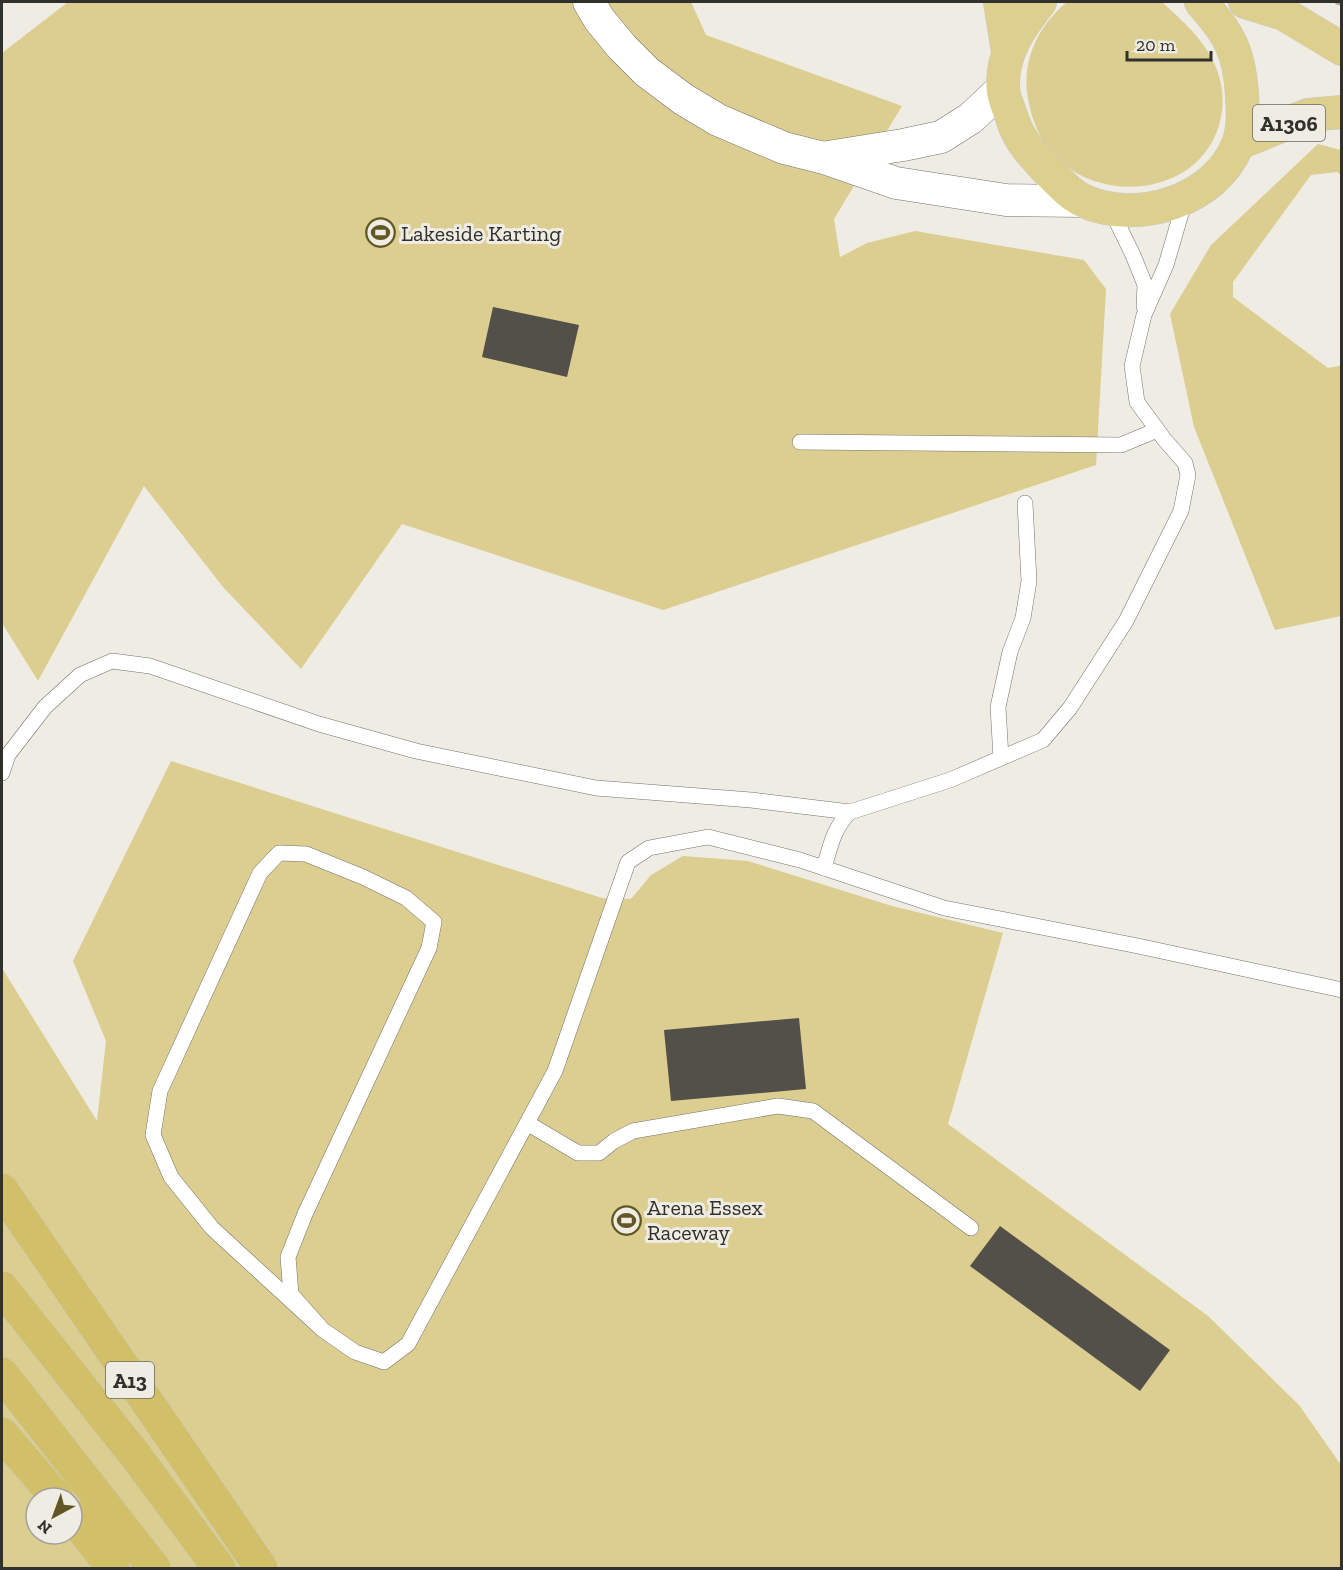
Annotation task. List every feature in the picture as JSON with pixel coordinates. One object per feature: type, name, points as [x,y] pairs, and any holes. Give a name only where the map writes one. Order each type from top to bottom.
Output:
[{"type":"highway","name":"A13","points":[[2,1190],[261,1569]]},
{"type":"highway","name":"A13","points":[[2,1288],[135,1455],[219,1569]]},
{"type":"highway","points":[[2,1374],[154,1569]]},
{"type":"highway","points":[[2,1434],[47,1486]]},
{"type":"highway","points":[[84,1532],[113,1569]]},
{"type":"main road","points":[[1000,2],[1008,52]]},
{"type":"main road","points":[[1040,2],[1015,36],[1008,52],[1003,88],[1016,130],[1033,156],[1057,180],[1097,206],[1148,208],[1185,200],[1208,185],[1232,157],[1239,143],[1243,114],[1239,68],[1230,42],[1201,2]]},
{"type":"main road","points":[[1245,2],[1273,8],[1341,49]]},
{"type":"main road","name":"A1306","points":[[1239,143],[1308,116],[1341,112]]},
{"type":"street","points":[[589,2],[599,19],[622,47],[647,72],[683,99],[717,120],[784,148],[825,158],[896,183],[1006,200],[1097,206]]},
{"type":"street","points":[[825,158],[941,137],[971,118],[1003,88]]},
{"type":"lane","points":[[824,868],[840,821],[850,812],[872,803],[950,780],[1043,740],[1070,708],[1126,621],[1181,511],[1188,475],[1185,462],[1157,430],[1137,402],[1132,366],[1144,315],[1166,265],[1185,200]]},
{"type":"lane","points":[[1097,206],[1133,255],[1145,285],[1144,315]]},
{"type":"lane","points":[[800,442],[1121,445],[1157,430]]},
{"type":"lane","points":[[1001,758],[998,706],[1010,652],[1023,618],[1029,581],[1025,503]]},
{"type":"lane","points":[[2,773],[9,755],[45,707],[80,675],[112,661],[150,666],[320,724],[416,751],[551,779],[596,788],[751,800],[850,812]]},
{"type":"lane","points":[[323,1330],[291,1294],[288,1257],[305,1214],[429,948],[434,922],[406,898],[363,877],[306,854],[279,853],[260,873],[160,1090],[153,1135],[171,1177],[212,1228],[323,1330],[354,1352],[384,1362],[408,1344],[555,1071],[628,862],[649,848],[708,837],[824,868],[944,908],[1138,946],[1341,990]]},
{"type":"lane","points":[[527,1124],[578,1153],[587,1154],[599,1153],[614,1141],[633,1131],[778,1106],[813,1111],[971,1228]]},
{"type":"path","points":[[1336,2],[1341,5]]},
{"type":"shaded area","points":[[68,2],[691,2],[706,35],[902,106],[834,219],[840,257],[867,243],[915,231],[1084,260],[1106,289],[1096,465],[663,610],[402,524],[301,669],[223,587],[144,486],[38,681],[2,623],[2,53]]},
{"type":"shaded area","points":[[1067,2],[1162,2],[1198,38],[1208,52],[1221,83],[1223,101],[1221,117],[1212,142],[1197,161],[1178,175],[1155,184],[1131,187],[1106,184],[1082,176],[1061,162],[1048,149],[1032,116],[1028,98],[1027,70],[1034,44],[1041,32],[1048,21]]},
{"type":"shaded area","points":[[1318,144],[1341,150],[1341,175],[1337,172],[1311,175],[1233,282],[1233,297],[1328,368],[1339,366],[1341,363],[1341,616],[1275,630],[1194,427],[1170,314],[1211,245]]},
{"type":"shaded area","name":"Arena Essex Raceway","points":[[171,761],[602,898],[631,899],[651,875],[683,856],[748,861],[892,906],[1003,933],[948,1124],[1208,1316],[1299,1405],[1341,1465],[1341,1568],[2,1568],[2,968],[97,1121],[106,1041],[73,961]]},
{"type":"building","points":[[493,307],[579,325],[567,377],[482,357]]},
{"type":"building","points":[[799,1018],[806,1089],[671,1101],[664,1030]]},
{"type":"building","points":[[1000,1226],[1170,1350],[1140,1391],[970,1266]]},
{"type":"place","name":"Lakeside Karting","points":[[380,233]]},
{"type":"place","name":"Arena Essex Raceway","points":[[626,1220]]}]
